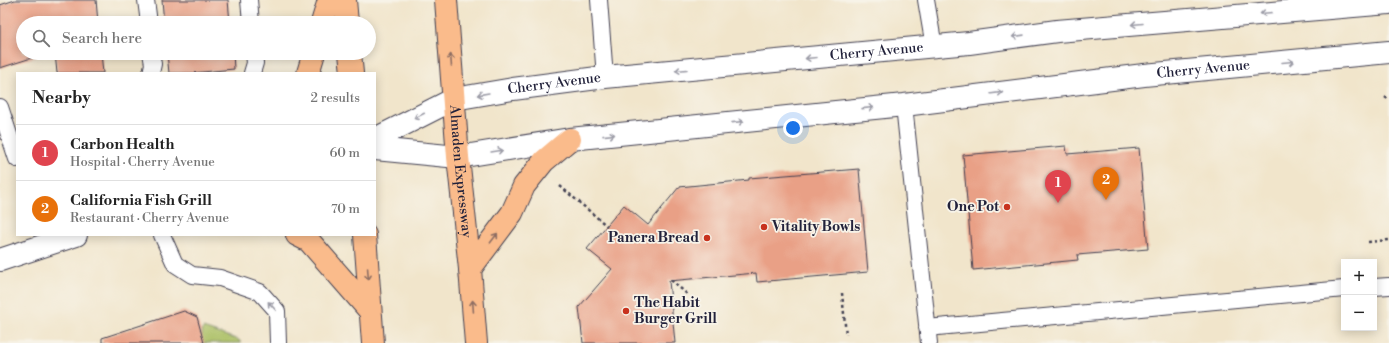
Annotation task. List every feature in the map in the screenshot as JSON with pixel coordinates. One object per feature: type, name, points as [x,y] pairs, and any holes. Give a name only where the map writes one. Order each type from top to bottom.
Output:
[{"type":"main road","points":[[324,16],[329,0]]},
{"type":"main road","points":[[345,0],[346,16]]},
{"type":"main road","name":"Almaden Expressway","points":[[446,0],[458,157],[476,343]]},
{"type":"main road","points":[[308,72],[312,60]]},
{"type":"main road","points":[[351,60],[352,72]]},
{"type":"main road","points":[[470,269],[512,213],[524,186],[544,161],[570,139]]},
{"type":"main road","points":[[299,236],[309,241],[370,311]]},
{"type":"main road","points":[[365,236],[373,343]]},
{"type":"street","name":"Cherry Avenue","points":[[376,138],[454,98],[513,89],[605,77],[934,47],[1057,31],[1389,3]]},
{"type":"street","name":"Cherry Avenue","points":[[376,149],[458,157],[570,139],[904,105],[1144,75],[1389,52]]},
{"type":"street","points":[[0,260],[43,240],[69,236]]},
{"type":"lane","points":[[146,0],[148,16]]},
{"type":"lane","points":[[250,0],[251,16]]},
{"type":"lane","points":[[598,0],[605,77]]},
{"type":"lane","points":[[926,0],[934,47]]},
{"type":"lane","points":[[151,72],[153,60]]},
{"type":"lane","points":[[252,72],[255,60]]},
{"type":"lane","points":[[904,105],[928,335],[1341,289]]},
{"type":"lane","points":[[0,108],[16,156]]},
{"type":"lane","points":[[162,236],[175,264],[192,275],[220,278],[260,292],[276,311],[278,343]]},
{"type":"lane","points":[[1377,287],[1389,286]]},
{"type":"path","points":[[1385,97],[1389,100]]},
{"type":"path","points":[[558,184],[606,226]]},
{"type":"path","points":[[1368,242],[1389,240]]},
{"type":"path","points":[[671,280],[688,295]]},
{"type":"path","points":[[842,293],[846,334]]},
{"type":"green space","points":[[203,328],[239,340],[241,343],[199,343],[201,341]]},
{"type":"building","points":[[15,0],[96,0],[97,16],[16,16],[16,60],[25,60],[0,68],[0,5]]},
{"type":"building","points":[[162,0],[228,0],[229,16],[163,16]]},
{"type":"building","points":[[56,60],[102,60],[103,72],[57,72]]},
{"type":"building","points":[[168,60],[233,60],[234,69],[202,72],[169,72]]},
{"type":"building","points":[[1066,146],[1067,154],[1139,148],[1148,249],[1077,255],[1078,260],[973,270],[963,155]]},
{"type":"building","points":[[859,169],[868,272],[757,282],[756,273],[669,281],[675,343],[583,343],[579,307],[612,269],[587,249],[624,205],[648,225],[679,187],[749,180],[749,178]]},
{"type":"building","points":[[184,311],[197,317],[204,343],[102,343],[102,338]]},
{"type":"place","name":"California Fish Grill","points":[[1106,200]]},
{"type":"place","name":"Carbon Health","points":[[1058,203]]},
{"type":"place","name":"One Pot","points":[[1007,207]]},
{"type":"place","name":"Vitality Bowls","points":[[764,227]]},
{"type":"place","name":"Panera Bread","points":[[707,238]]},
{"type":"place","name":"The Habit Burger Grill","points":[[626,311]]}]
